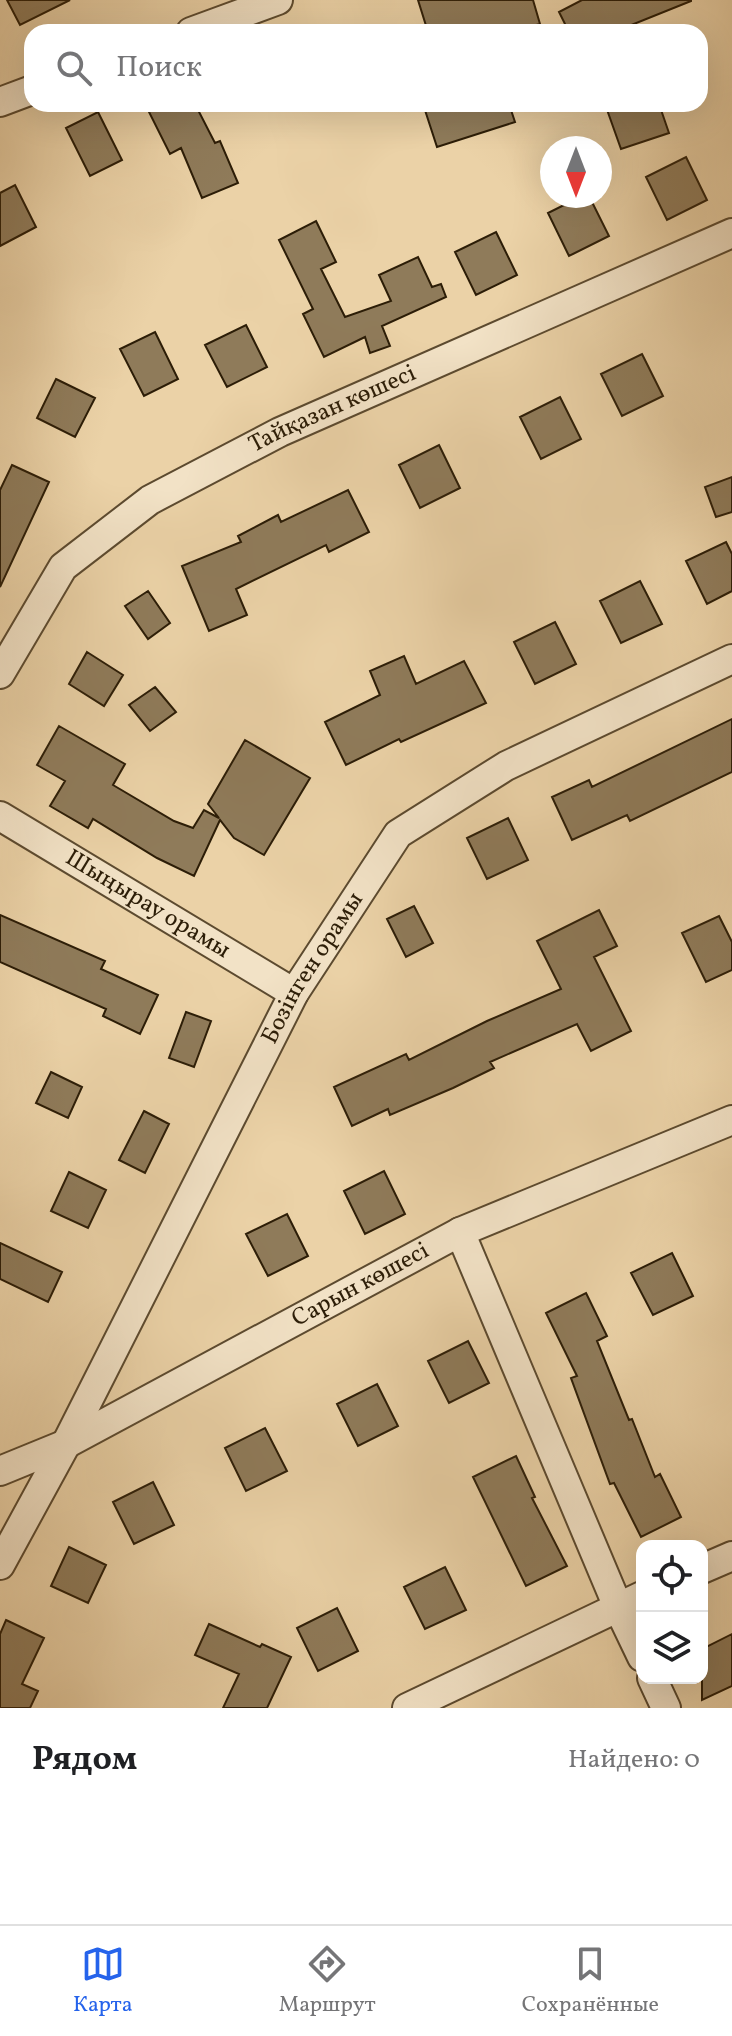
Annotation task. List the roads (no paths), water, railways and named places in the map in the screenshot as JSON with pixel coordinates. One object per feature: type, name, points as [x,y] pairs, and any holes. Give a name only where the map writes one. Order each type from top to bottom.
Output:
[{"type":"street","points":[[213,24],[278,0]]},
{"type":"street","points":[[0,102],[24,93]]},
{"type":"street","name":"Тайқазан көшесі","points":[[0,674],[63,567],[150,500],[280,432],[732,233]]},
{"type":"street","name":"Бозінген орамы","points":[[0,1565],[66,1444],[294,993],[398,834],[506,766],[732,659]]},
{"type":"street","name":"Шыңырау орамы","points":[[0,816],[294,993]]},
{"type":"street","name":"Сарын көшесі","points":[[0,1471],[66,1444],[460,1232],[732,1120]]},
{"type":"street","points":[[460,1232],[630,1602],[636,1630]]},
{"type":"street","points":[[708,1566],[732,1556]]},
{"type":"street","points":[[407,1708],[630,1602]]},
{"type":"street","points":[[655,1684],[666,1708]]}]
